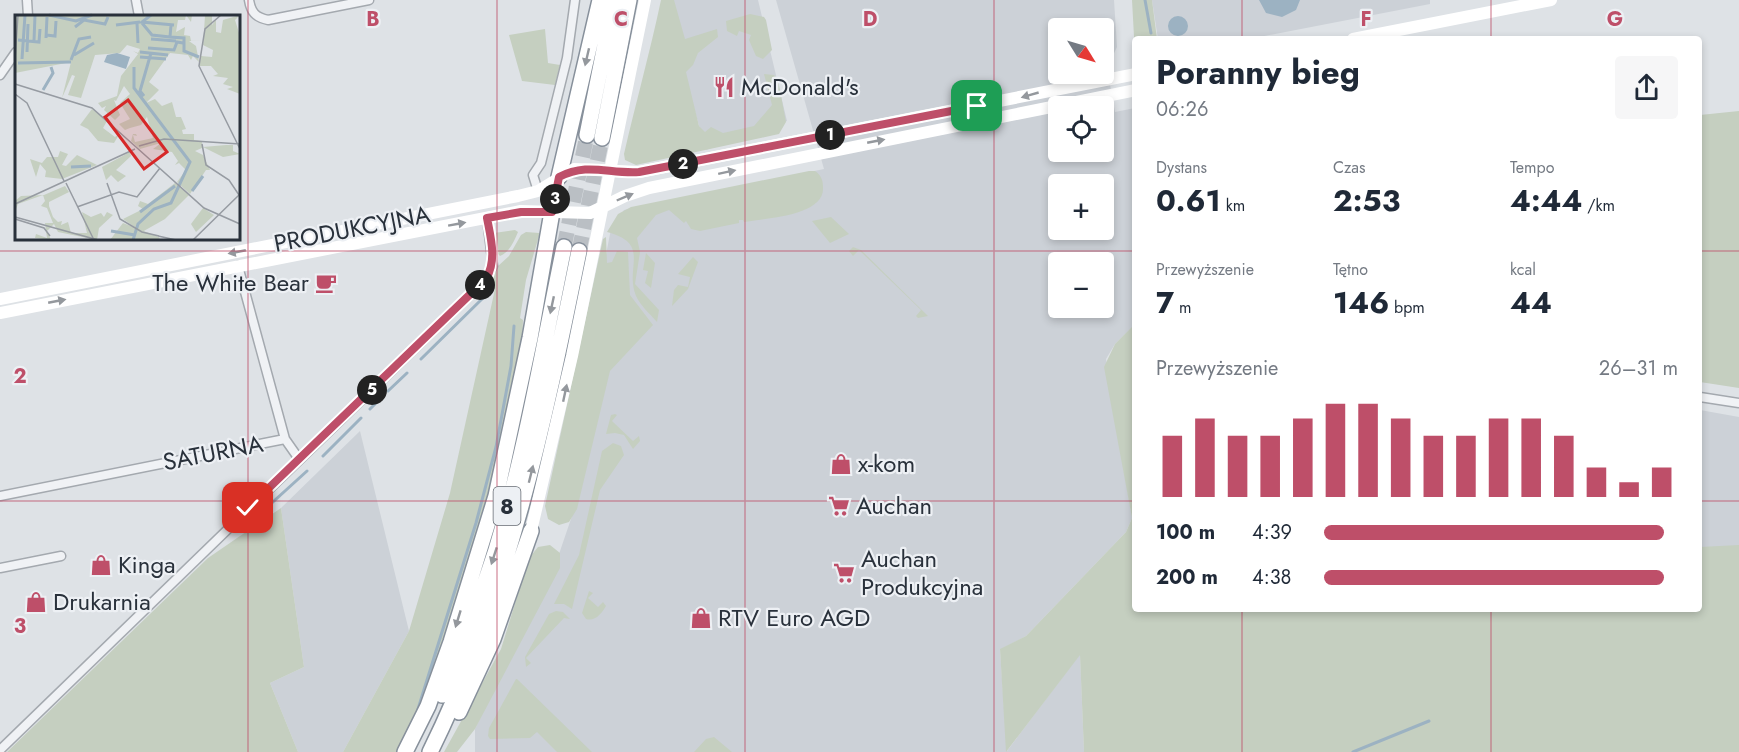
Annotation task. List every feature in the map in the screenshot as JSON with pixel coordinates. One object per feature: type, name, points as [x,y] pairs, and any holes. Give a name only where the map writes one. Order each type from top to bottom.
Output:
[{"type":"highway","points":[[559,177],[600,0]]},
{"type":"highway","points":[[614,0],[594,136],[629,0]]},
{"type":"highway","points":[[405,752],[428,706],[447,653],[496,496],[530,338],[552,212]]},
{"type":"highway","name":"8","points":[[413,752],[442,696],[472,622],[496,548],[572,249],[532,471],[506,566],[481,638],[430,752]]},
{"type":"highway","points":[[438,752],[469,695],[493,639],[531,531]]},
{"type":"main road","points":[[531,531],[558,422],[645,0]]},
{"type":"main road","points":[[1368,36],[1551,0]]},
{"type":"main road","points":[[610,170],[639,172],[1132,74]]},
{"type":"main road","points":[[603,208],[649,188],[1132,90]]},
{"type":"main road","name":"PRODUKCYJNA","points":[[0,299],[538,191],[574,169],[610,170]]},
{"type":"main road","points":[[552,212],[559,177]]},
{"type":"main road","name":"PRODUKCYJNA","points":[[0,313],[521,212],[578,215],[603,208]]},
{"type":"main road","points":[[336,232],[338,246]]},
{"type":"street","points":[[27,0],[28,15]]},
{"type":"street","points":[[136,0],[139,15]]},
{"type":"street","points":[[249,0],[257,18],[268,20],[369,0]]},
{"type":"street","points":[[538,191],[533,175],[541,163],[567,58],[575,0]]},
{"type":"street","points":[[0,75],[15,53]]},
{"type":"street","points":[[0,750],[486,279],[492,269],[493,258],[487,218]]},
{"type":"street","name":"SATURNA","points":[[0,495],[285,439],[238,266]]},
{"type":"street","points":[[1702,397],[1739,402]]},
{"type":"street","points":[[285,439],[299,459]]},
{"type":"street","points":[[0,568],[61,556]]},
{"type":"shaded area","points":[[663,0],[758,0],[787,121],[706,150]]},
{"type":"shaded area","points":[[776,0],[1114,0],[1117,47],[1114,53],[1114,18],[1048,18],[1048,84],[1110,84],[1112,96],[1048,96],[1048,162],[1114,162],[1114,106],[1115,112],[1132,109],[1132,328],[1115,344],[1106,359],[1132,518],[1126,532],[1026,636],[1000,650],[1007,751],[1080,654],[1084,752],[475,752],[475,729],[558,557],[572,516],[584,367],[611,229],[624,210],[824,169]]},
{"type":"shaded area","points":[[1152,0],[1430,0],[1430,4],[1265,36],[1158,36]]},
{"type":"shaded area","points":[[1702,410],[1739,417],[1739,752],[1592,752],[1698,612],[1702,612]]},
{"type":"shaded area","points":[[360,431],[409,631],[343,752],[298,752],[270,683],[304,667],[281,508]]},
{"type":"green space","points":[[661,0],[674,0],[685,39],[717,29],[718,37],[698,53],[693,65],[686,72],[699,126],[705,132],[711,127],[723,133],[754,126],[772,105],[764,74],[774,75],[778,80],[786,122],[779,134],[636,165],[625,160],[624,154]]},
{"type":"green space","points":[[1132,0],[1152,0],[1157,36],[1134,36]]},
{"type":"green space","points":[[750,14],[764,17],[766,20],[772,50],[763,59],[756,56],[749,40],[751,35],[739,31],[737,36],[727,31],[726,21]]},
{"type":"green space","points":[[545,29],[548,63],[560,65],[555,85],[522,81],[509,35]]},
{"type":"green space","points":[[1739,111],[1739,388],[1702,382],[1702,115]]},
{"type":"green space","points":[[809,171],[819,174],[823,182],[821,197],[805,210],[792,214],[744,222],[739,220],[739,223],[700,231],[691,229],[686,221],[684,223],[669,210],[656,215],[637,238],[640,252],[635,284],[659,310],[657,322],[636,296],[633,285],[633,250],[629,243],[621,237],[607,232],[618,214],[631,207]]},
{"type":"green space","points":[[831,217],[849,234],[830,243],[812,221]]},
{"type":"green space","points":[[515,230],[518,232],[511,246],[500,256],[497,253],[494,233]]},
{"type":"green space","points":[[526,232],[539,233],[539,236],[526,280],[520,318],[523,320],[522,346],[486,508],[436,671],[400,752],[343,752],[409,631],[450,493],[495,289],[489,284],[497,267],[509,256],[521,235]]},
{"type":"green space","points":[[606,237],[607,263],[612,262],[617,251],[628,252],[630,295],[653,325],[610,371],[577,509],[569,522],[559,525],[548,519],[545,506],[603,239]]},
{"type":"green space","points":[[853,247],[861,250],[928,316],[918,318],[916,316],[921,310],[859,250],[853,256],[849,251]]},
{"type":"green space","points":[[646,253],[655,263],[651,288],[645,283],[648,271],[643,270]]},
{"type":"green space","points":[[693,257],[698,262],[688,289],[672,306],[674,290],[678,285],[688,287],[690,277],[678,274]]},
{"type":"green space","points":[[1132,327],[1132,518],[1104,367],[1115,344]]},
{"type":"green space","points":[[611,415],[617,415],[612,421],[633,441],[639,436],[640,441],[633,449],[624,435],[606,434]]},
{"type":"green space","points":[[613,443],[621,446],[624,455],[600,490],[572,609],[564,604],[554,604],[579,555],[602,451]]},
{"type":"green space","points":[[281,508],[304,667],[270,683],[298,752],[7,752],[208,558]]},
{"type":"green space","points":[[1132,518],[1132,612],[1702,612],[1702,547],[1739,545],[1739,752],[1084,752],[1080,655],[1006,752],[1000,649],[1026,636],[1126,532]]},
{"type":"green space","points":[[550,545],[560,553],[560,568],[475,729],[457,752],[444,752],[501,649],[529,558],[538,547]]},
{"type":"green space","points":[[589,591],[593,593],[588,598],[598,607],[603,602],[606,606],[598,616],[589,620],[582,613]]},
{"type":"green space","points":[[556,611],[563,612],[570,619],[564,618],[526,658],[531,663],[526,667],[525,657],[549,614]]},
{"type":"green space","points":[[516,679],[592,752],[557,752],[537,732],[530,738],[490,739],[489,728]]},
{"type":"green space","points":[[714,737],[732,752],[694,752],[706,739]]},
{"type":"water","points":[[1259,0],[1300,0],[1296,10],[1282,17],[1266,13]]},
{"type":"water","points":[[1178,16],[1185,19],[1188,26],[1185,33],[1178,36],[1171,33],[1168,26],[1171,19]]},
{"type":"waterway","points":[[1145,0],[1151,33]]},
{"type":"waterway","points":[[421,359],[484,297]]},
{"type":"waterway","points":[[418,709],[476,523],[496,447],[511,366],[514,326]]},
{"type":"waterway","points":[[388,391],[407,373]]},
{"type":"waterway","points":[[370,409],[379,400]]},
{"type":"waterway","points":[[323,456],[361,418]]},
{"type":"waterway","points":[[264,510],[307,471]]},
{"type":"waterway","points":[[1353,752],[1429,721]]},
{"type":"tunnel","points":[[564,247],[587,135]]},
{"type":"tunnel","points":[[579,251],[602,138]]},
{"type":"place","name":"McDonald's","points":[[724,87]]},
{"type":"place","name":"The White Bear","points":[[326,283]]},
{"type":"place","name":"x-kom","points":[[841,464]]},
{"type":"place","name":"Auchan","points":[[839,506]]},
{"type":"place","name":"Kinga","points":[[101,565]]},
{"type":"place","name":"Auchan Produkcyjna","points":[[844,573]]},
{"type":"place","name":"Drukarnia","points":[[36,602]]},
{"type":"place","name":"RTV Euro AGD","points":[[701,618]]},
{"type":"route","points":[[248,508],[486,279],[492,269],[493,258],[487,218],[528,211],[552,212],[559,177],[574,169],[588,168],[624,173],[639,172],[977,106]]}]
